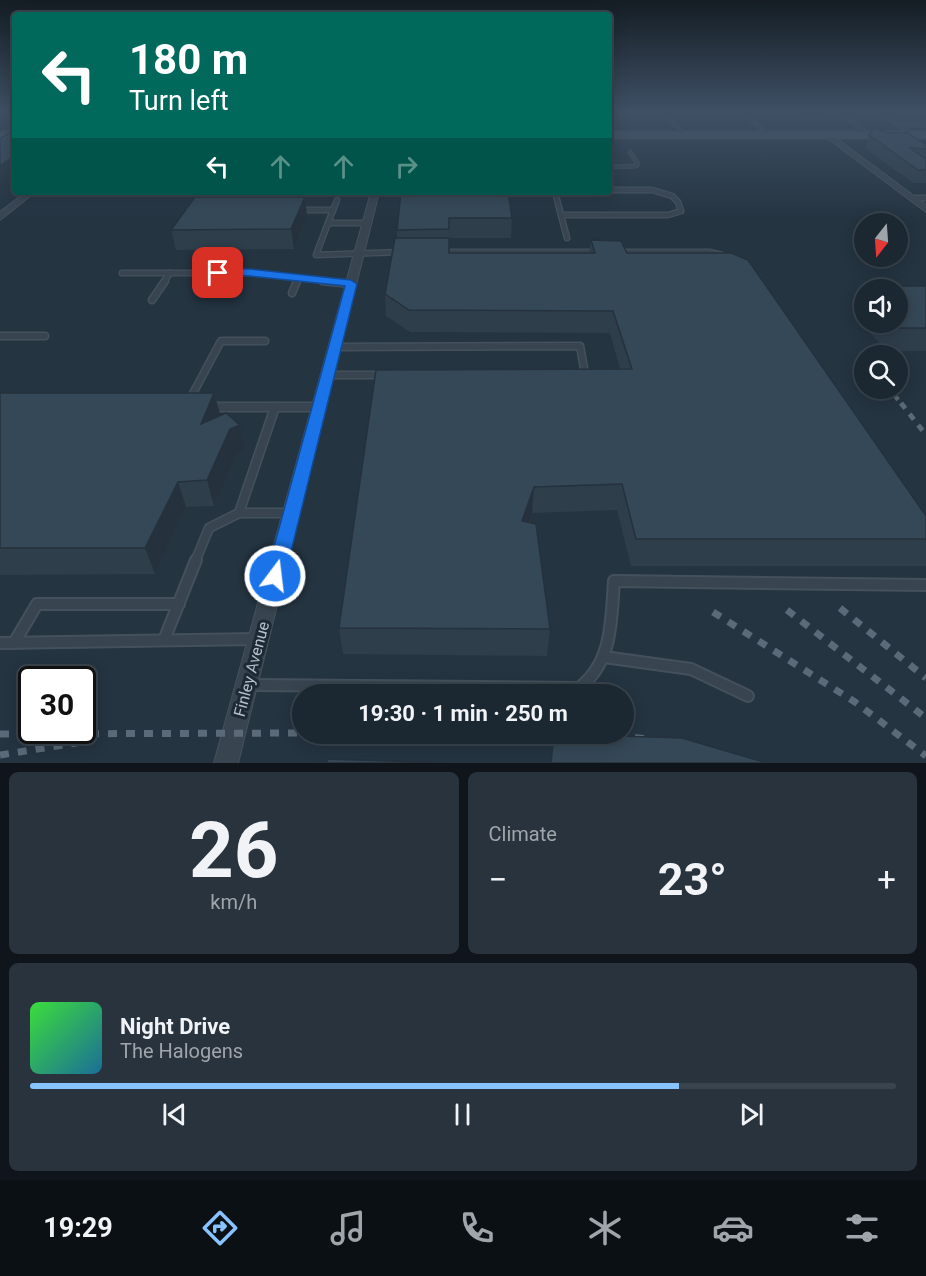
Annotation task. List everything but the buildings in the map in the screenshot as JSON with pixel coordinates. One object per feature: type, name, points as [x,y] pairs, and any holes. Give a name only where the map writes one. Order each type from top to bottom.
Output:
[{"type":"street","points":[[846,148],[926,209]]},
{"type":"street","points":[[0,217],[28,195]]},
{"type":"street","name":"Finley Avenue","points":[[226,763],[374,195]]},
{"type":"lane","points":[[612,167],[636,166],[638,164],[630,152]]},
{"type":"lane","points":[[561,215],[668,215],[681,211],[676,199],[668,193],[612,190]]},
{"type":"lane","points":[[556,195],[567,238]]},
{"type":"lane","points":[[912,198],[926,198]]},
{"type":"lane","points":[[337,200],[316,255],[409,252]]},
{"type":"lane","points":[[290,210],[333,210]]},
{"type":"lane","points":[[328,223],[367,223]]},
{"type":"lane","points":[[433,252],[709,252],[729,257]]},
{"type":"lane","points":[[122,273],[250,273],[351,284]]},
{"type":"lane","points":[[152,300],[170,273]]},
{"type":"lane","points":[[208,292],[218,273]]},
{"type":"lane","points":[[292,293],[298,278]]},
{"type":"lane","points":[[0,336],[45,336]]},
{"type":"lane","points":[[265,341],[221,341],[186,407],[319,407]]},
{"type":"lane","points":[[335,347],[580,346],[587,374],[576,374]]},
{"type":"lane","points":[[328,375],[394,375]]},
{"type":"lane","points":[[239,513],[275,407]]},
{"type":"lane","points":[[164,640],[209,528],[239,513],[291,513]]},
{"type":"lane","points":[[247,685],[579,688],[591,681],[604,657],[609,637],[614,581],[926,585]]},
{"type":"lane","points":[[14,643],[37,604],[179,604]]},
{"type":"lane","points":[[0,644],[259,639]]},
{"type":"lane","points":[[604,657],[691,669],[748,696]]},
{"type":"railway","points":[[897,399],[902,405]]},
{"type":"railway","points":[[901,403],[926,435]]},
{"type":"railway","points":[[840,608],[926,678]]},
{"type":"railway","points":[[787,610],[926,718]]},
{"type":"railway","points":[[713,612],[855,702],[926,756]]},
{"type":"railway","points":[[0,734],[292,733]]},
{"type":"railway","points":[[634,738],[648,739]]},
{"type":"railway","points":[[0,755],[70,744]]},
{"type":"route","points":[[218,273],[250,273],[351,284],[275,576]]}]
